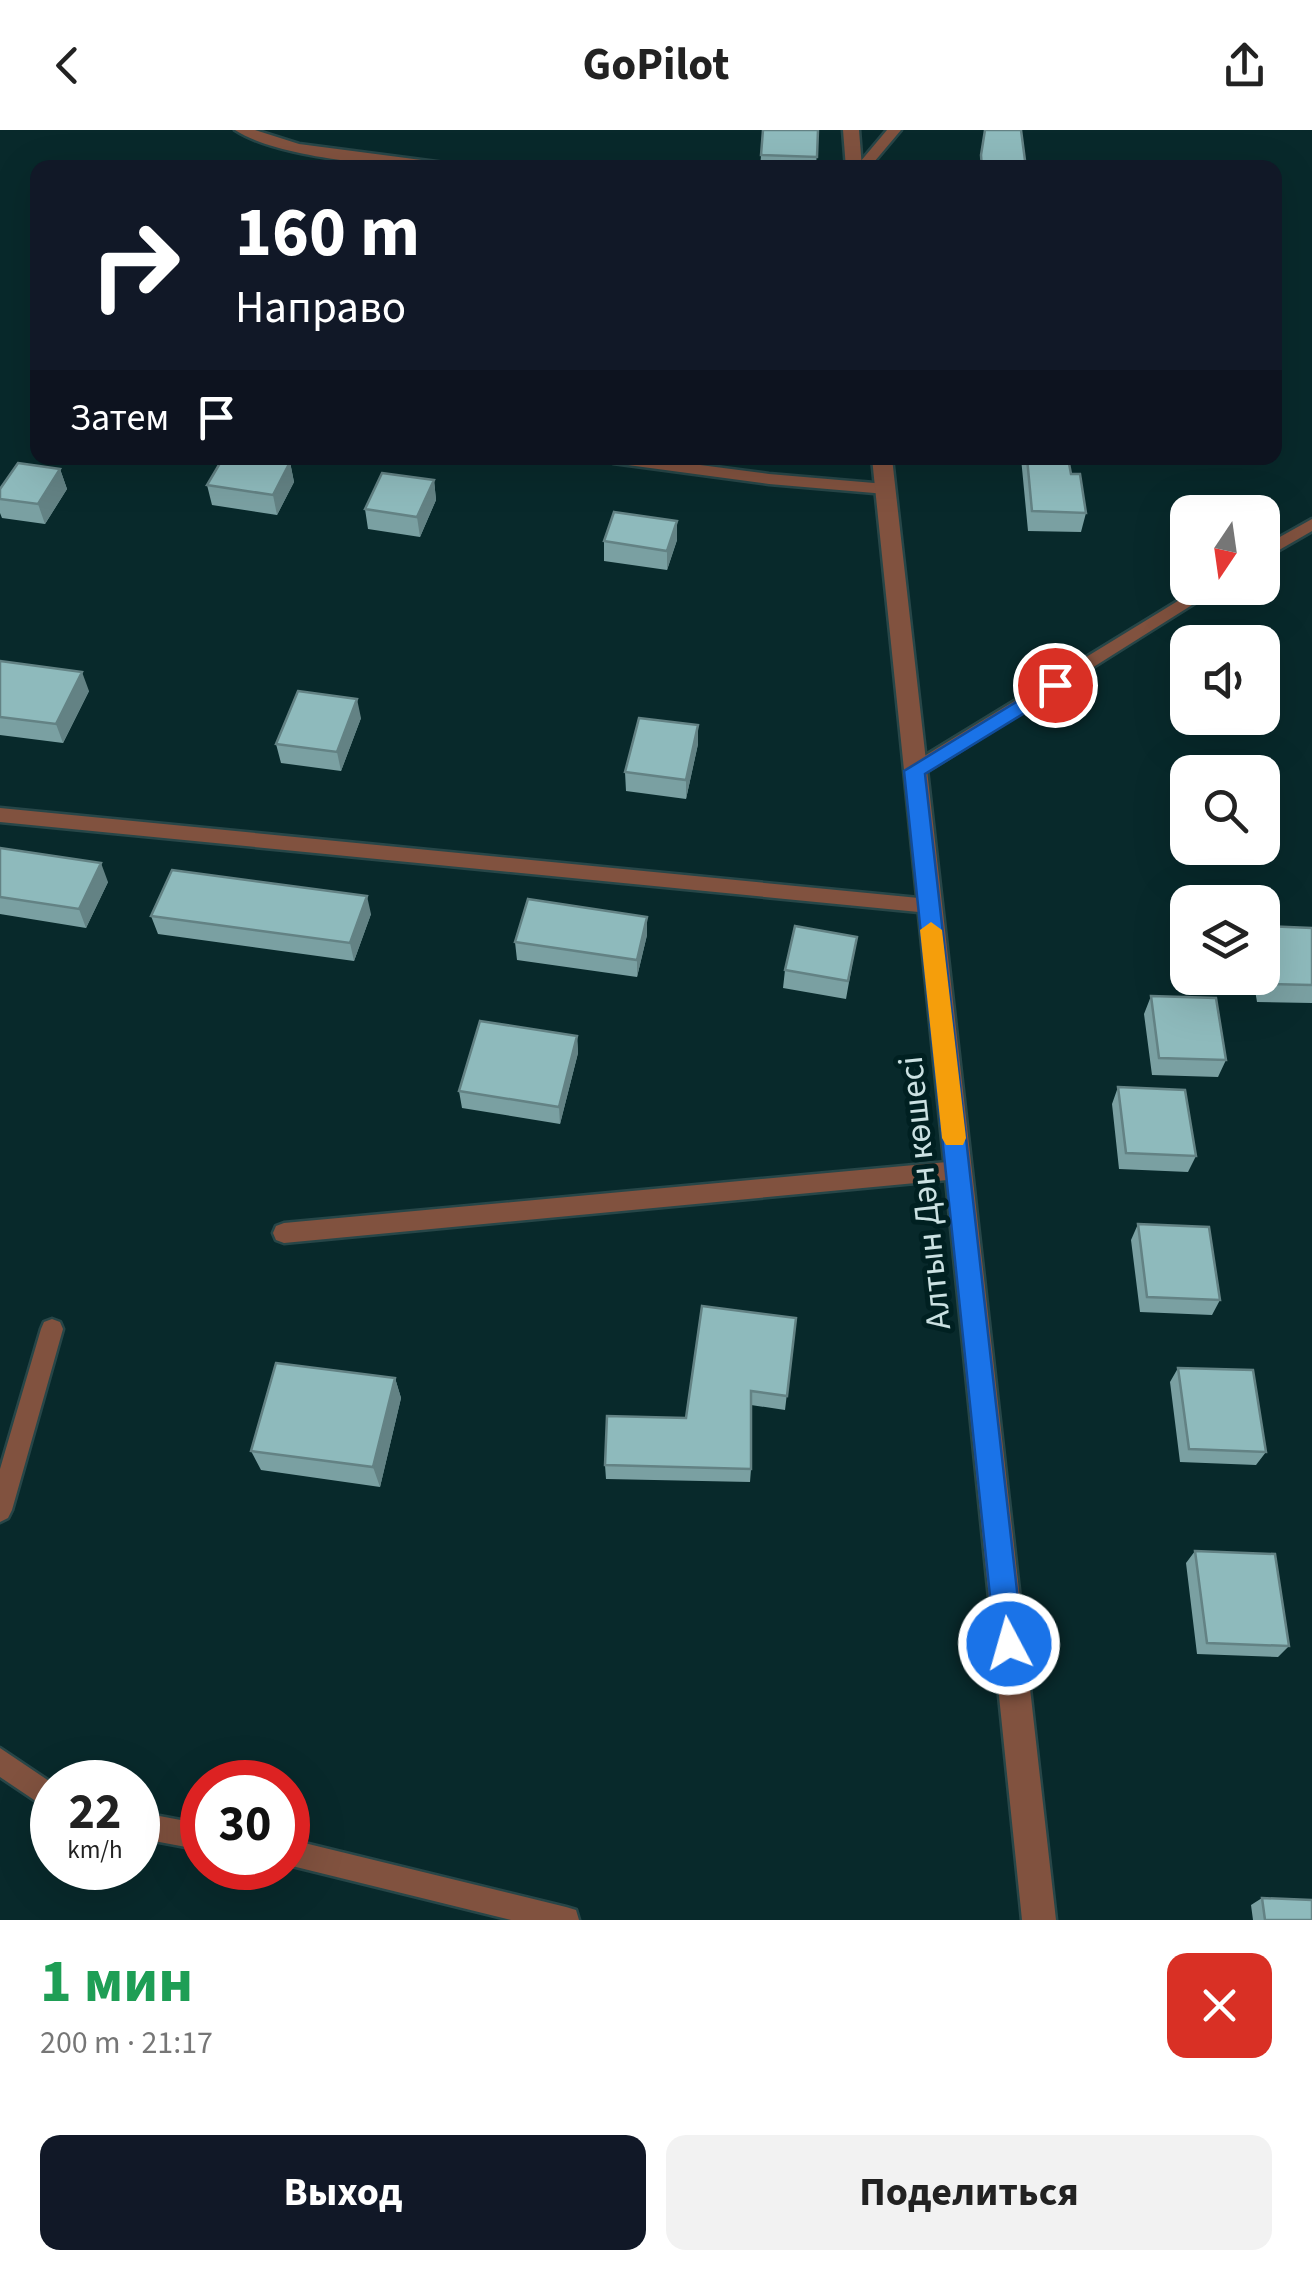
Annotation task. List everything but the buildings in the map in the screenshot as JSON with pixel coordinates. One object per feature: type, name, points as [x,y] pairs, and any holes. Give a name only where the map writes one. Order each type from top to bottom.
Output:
[{"type":"street","points":[[850,130],[853,160]]},
{"type":"street","name":"Алтын Дән көшесі","points":[[883,465],[1039,1920]]},
{"type":"lane","points":[[242,130],[296,148],[390,160]]},
{"type":"lane","points":[[869,160],[894,130]]},
{"type":"lane","points":[[665,465],[886,489]]},
{"type":"lane","points":[[1280,544],[1312,524]]},
{"type":"lane","points":[[914,771],[1183,605]]},
{"type":"lane","points":[[0,815],[928,906]]},
{"type":"lane","points":[[284,1233],[958,1170]]},
{"type":"lane","points":[[0,1510],[52,1328]]},
{"type":"lane","points":[[0,1761],[30,1783]]},
{"type":"lane","points":[[310,1857],[566,1920]]},
{"type":"slow traffic","points":[[931,930],[954,1138]]},
{"type":"route","points":[[1009,1644],[914,771],[1055,685]]}]
